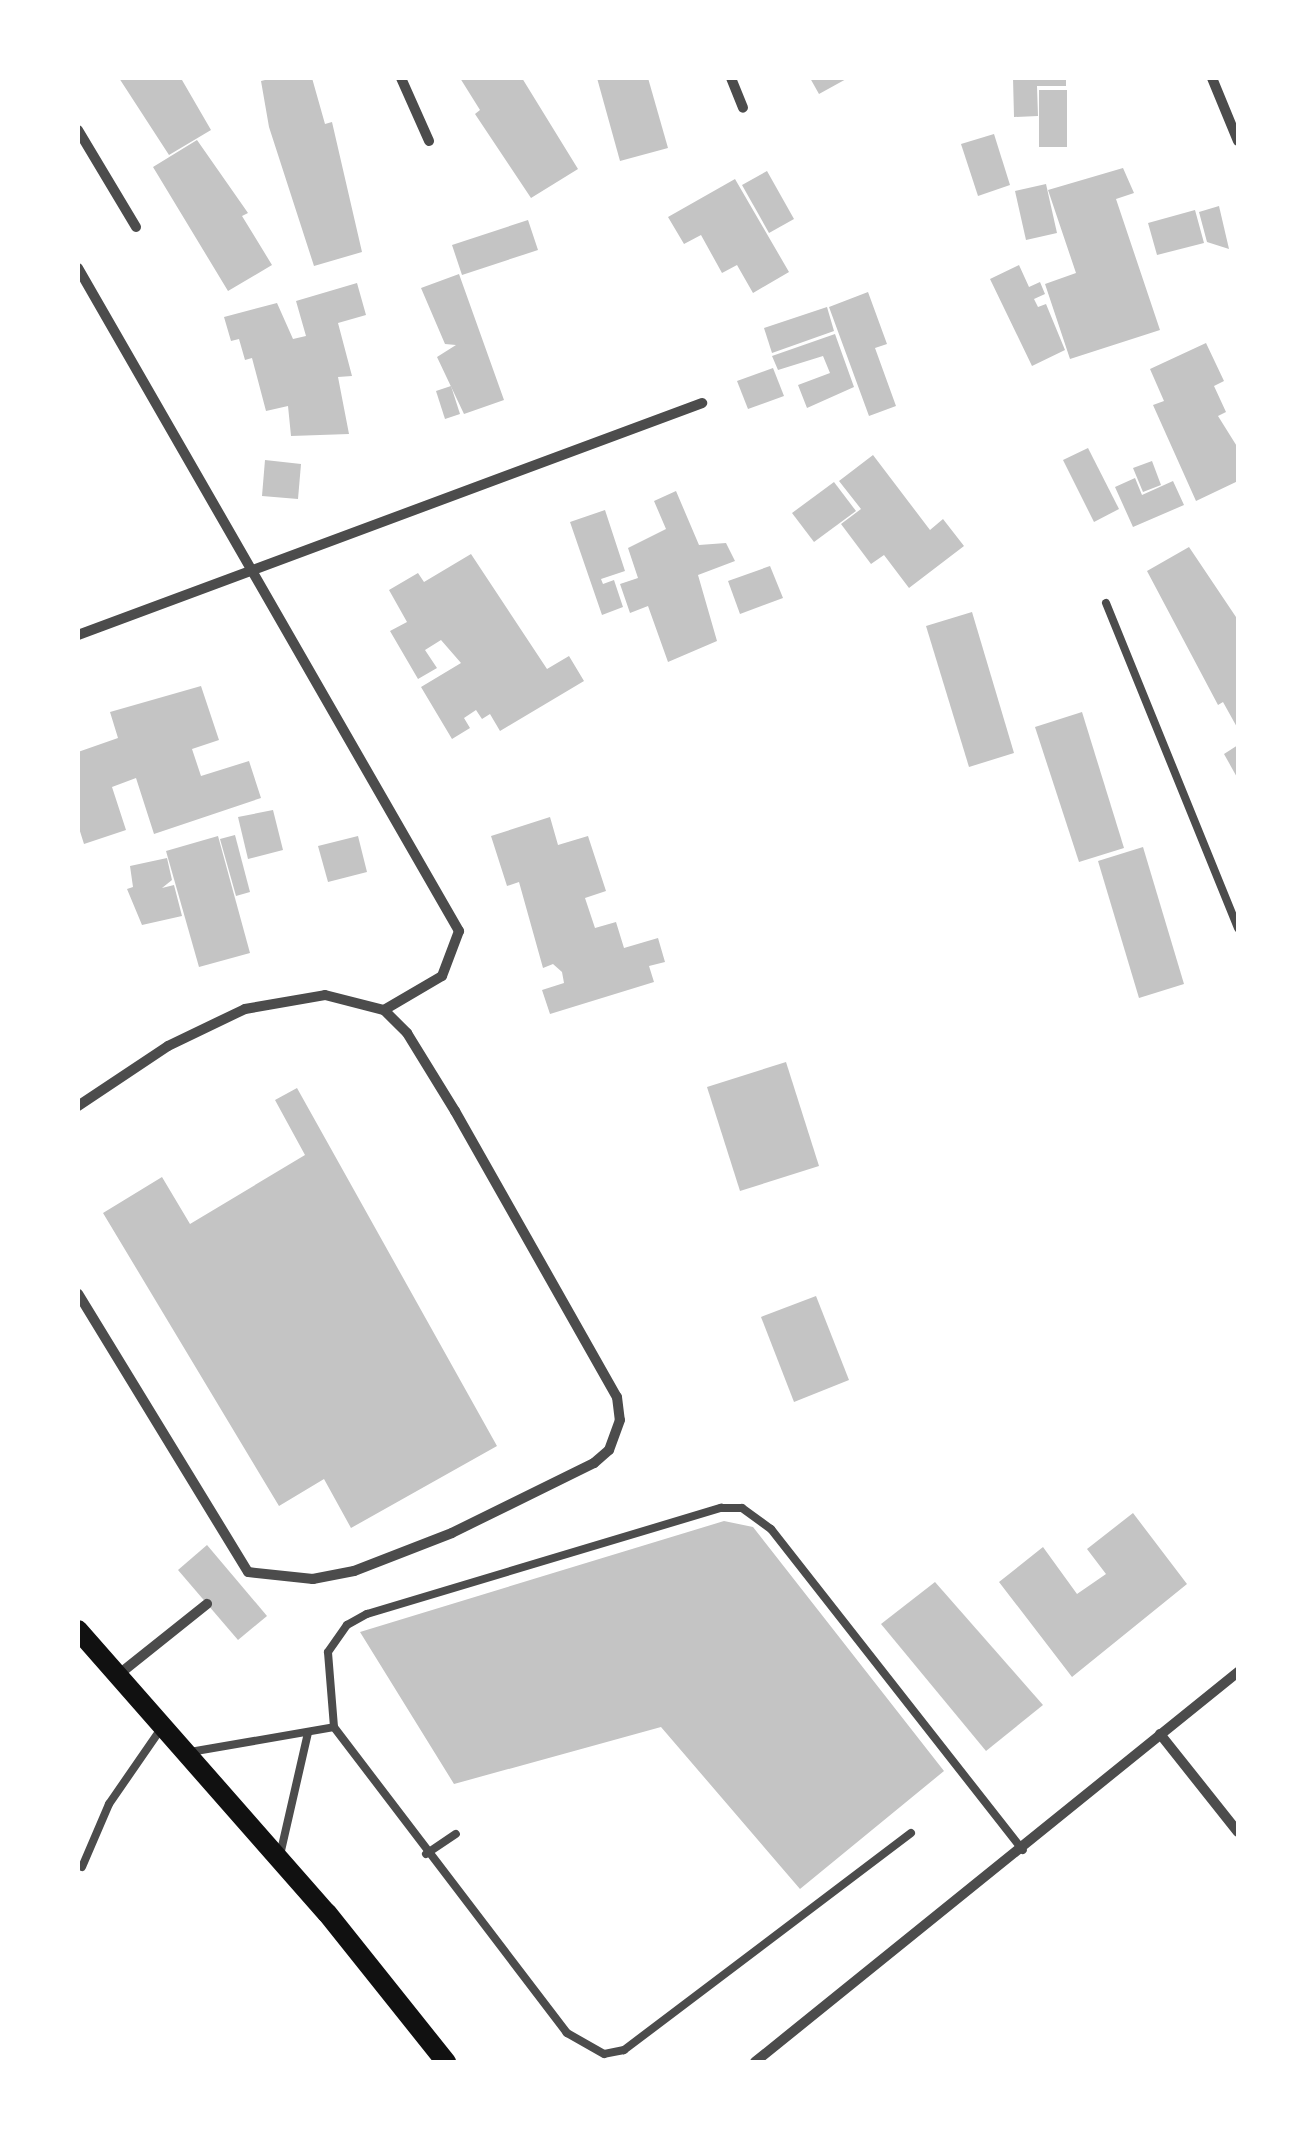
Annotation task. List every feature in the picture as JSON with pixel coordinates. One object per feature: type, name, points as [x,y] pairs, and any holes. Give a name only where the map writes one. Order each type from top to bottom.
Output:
[{"type":"main road","points":[[78,1630],[280,1859],[446,2062]]},
{"type":"street","points":[[400,78],[428,141]]},
{"type":"street","points":[[731,78],[743,108]]},
{"type":"street","points":[[1212,78],[1238,142]]},
{"type":"street","points":[[78,130],[136,227]]},
{"type":"street","points":[[78,268],[254,566],[459,931],[442,976],[384,1010]]},
{"type":"street","points":[[78,635],[254,566],[702,403]]},
{"type":"street","points":[[78,1106],[168,1046],[245,1010],[325,995],[384,1010],[407,1033],[455,1111],[617,1397],[620,1420],[609,1450],[594,1463],[452,1533],[354,1572],[313,1578],[248,1572],[236,1580]]},
{"type":"street","points":[[78,1294],[248,1572]]},
{"type":"street","points":[[118,1675],[208,1604]]},
{"type":"street","points":[[756,2062],[1024,1850],[1238,1672]]},
{"type":"street","points":[[1160,1734],[1238,1832]]},
{"type":"lane","points":[[1106,603],[1238,928]]},
{"type":"lane","points":[[912,1834],[624,2050],[604,2054],[567,2033],[426,1854],[334,1727],[328,1652],[348,1625],[367,1614],[720,1508],[742,1508],[771,1529],[1024,1850]]},
{"type":"lane","points":[[82,1868],[109,1804],[163,1726]]},
{"type":"lane","points":[[186,1753],[334,1727]]},
{"type":"lane","points":[[280,1859],[308,1733]]},
{"type":"lane","points":[[426,1854],[456,1834]]},
{"type":"building","points":[[119,78],[187,78],[182,80],[211,130],[169,155]]},
{"type":"building","points":[[312,78],[325,124],[332,122],[362,252],[314,266],[269,127],[261,81]]},
{"type":"building","points":[[460,78],[522,78],[578,169],[531,198],[475,114],[480,110]]},
{"type":"building","points":[[597,78],[648,78],[668,148],[620,161]]},
{"type":"building","points":[[810,78],[848,78],[819,94]]},
{"type":"building","points":[[1013,78],[1066,78],[1066,86],[1037,86],[1038,116],[1014,117]]},
{"type":"building","points":[[1039,90],[1067,90],[1067,147],[1039,147]]},
{"type":"building","points":[[994,134],[1010,185],[978,196],[961,144]]},
{"type":"building","points":[[197,140],[248,213],[242,216],[272,265],[228,291],[153,167]]},
{"type":"building","points":[[1123,168],[1134,193],[1116,199],[1160,330],[1070,359],[1045,284],[1076,273],[1048,190]]},
{"type":"building","points":[[767,171],[794,219],[769,233],[742,185]]},
{"type":"building","points":[[735,179],[789,272],[753,293],[737,265],[722,273],[701,235],[684,244],[668,217]]},
{"type":"building","points":[[1046,184],[1057,233],[1026,240],[1015,191]]},
{"type":"building","points":[[1219,206],[1229,249],[1207,242],[1199,212]]},
{"type":"building","points":[[1195,210],[1204,243],[1157,255],[1148,223]]},
{"type":"building","points":[[528,220],[538,250],[462,275],[452,245]]},
{"type":"building","points":[[1019,265],[1029,287],[1040,282],[1045,294],[1034,299],[1038,307],[1046,304],[1065,350],[1032,366],[990,279]]},
{"type":"building","points":[[459,274],[504,400],[464,414],[437,357],[456,345],[445,344],[421,288]]},
{"type":"building","points":[[357,283],[366,315],[338,323],[352,376],[338,377],[349,434],[291,436],[288,406],[266,411],[252,358],[245,360],[239,339],[231,341],[224,317],[277,303],[293,339],[306,336],[296,301]]},
{"type":"building","points":[[868,292],[887,344],[875,348],[896,406],[869,416],[829,307]]},
{"type":"building","points":[[827,307],[834,331],[772,353],[764,328]]},
{"type":"building","points":[[835,334],[854,387],[807,408],[798,385],[830,373],[823,356],[778,370],[772,356]]},
{"type":"building","points":[[1206,343],[1224,381],[1214,386],[1226,412],[1218,416],[1238,448],[1238,481],[1196,501],[1153,405],[1164,401],[1150,369]]},
{"type":"building","points":[[773,368],[784,396],[748,409],[737,381]]},
{"type":"building","points":[[451,386],[460,414],[445,419],[436,391]]},
{"type":"building","points":[[1088,448],[1119,509],[1094,522],[1063,460]]},
{"type":"building","points":[[873,455],[930,530],[943,519],[964,546],[909,588],[884,555],[871,564],[841,524],[861,509],[839,481]]},
{"type":"building","points":[[265,460],[301,464],[298,499],[262,496]]},
{"type":"building","points":[[1152,461],[1161,485],[1143,492],[1133,468]]},
{"type":"building","points":[[1135,478],[1142,495],[1173,481],[1184,505],[1133,527],[1115,487]]},
{"type":"building","points":[[834,482],[856,511],[814,542],[792,513]]},
{"type":"building","points":[[676,491],[699,545],[726,543],[735,561],[698,575],[717,641],[668,662],[648,606],[630,613],[620,584],[638,578],[628,548],[666,529],[654,501]]},
{"type":"building","points":[[605,510],[625,571],[601,579],[603,584],[614,580],[623,607],[602,615],[570,522]]},
{"type":"building","points":[[1189,547],[1238,620],[1238,729],[1223,702],[1218,705],[1147,571]]},
{"type":"building","points":[[471,554],[547,669],[569,656],[584,681],[500,731],[490,714],[482,719],[476,710],[464,718],[470,728],[452,739],[421,687],[461,663],[441,640],[425,650],[437,668],[418,679],[390,631],[407,622],[389,590],[418,573],[424,582]]},
{"type":"building","points":[[770,566],[783,598],[740,614],[728,581]]},
{"type":"building","points":[[972,612],[1014,753],[969,767],[926,626]]},
{"type":"building","points":[[201,686],[219,740],[192,749],[201,776],[249,761],[261,798],[154,834],[136,778],[112,787],[126,830],[84,844],[78,825],[78,752],[118,738],[110,712]]},
{"type":"building","points":[[1082,712],[1124,848],[1079,862],[1035,727]]},
{"type":"building","points":[[1238,745],[1238,779],[1224,754]]},
{"type":"building","points":[[273,810],[283,850],[248,859],[238,817]]},
{"type":"building","points":[[550,817],[558,845],[588,836],[606,891],[585,898],[595,928],[616,922],[624,948],[658,938],[665,962],[649,966],[654,982],[550,1014],[542,990],[564,983],[562,972],[553,964],[543,968],[519,882],[507,886],[491,836]]},
{"type":"building","points":[[235,835],[250,892],[236,896],[220,839]]},
{"type":"building","points":[[218,836],[250,953],[199,967],[166,851]]},
{"type":"building","points":[[358,836],[367,872],[328,882],[318,846]]},
{"type":"building","points":[[1143,847],[1184,984],[1139,998],[1098,861]]},
{"type":"building","points":[[167,858],[172,880],[162,888],[174,885],[182,916],[142,925],[127,889],[133,887],[130,866]]},
{"type":"building","points":[[786,1062],[819,1166],[740,1191],[707,1087]]},
{"type":"building","points":[[297,1088],[497,1446],[351,1528],[324,1479],[279,1506],[103,1213],[162,1177],[190,1224],[305,1155],[275,1100]]},
{"type":"building","points":[[816,1296],[849,1380],[794,1402],[761,1317]]},
{"type":"building","points":[[1133,1513],[1187,1584],[1072,1677],[999,1582],[1043,1547],[1077,1594],[1106,1574],[1087,1549]]},
{"type":"building","points":[[724,1521],[753,1527],[944,1771],[800,1889],[661,1727],[454,1784],[360,1632]]},
{"type":"building","points":[[207,1545],[267,1616],[238,1640],[178,1570]]},
{"type":"building","points":[[935,1582],[1043,1705],[986,1751],[881,1624]]}]
